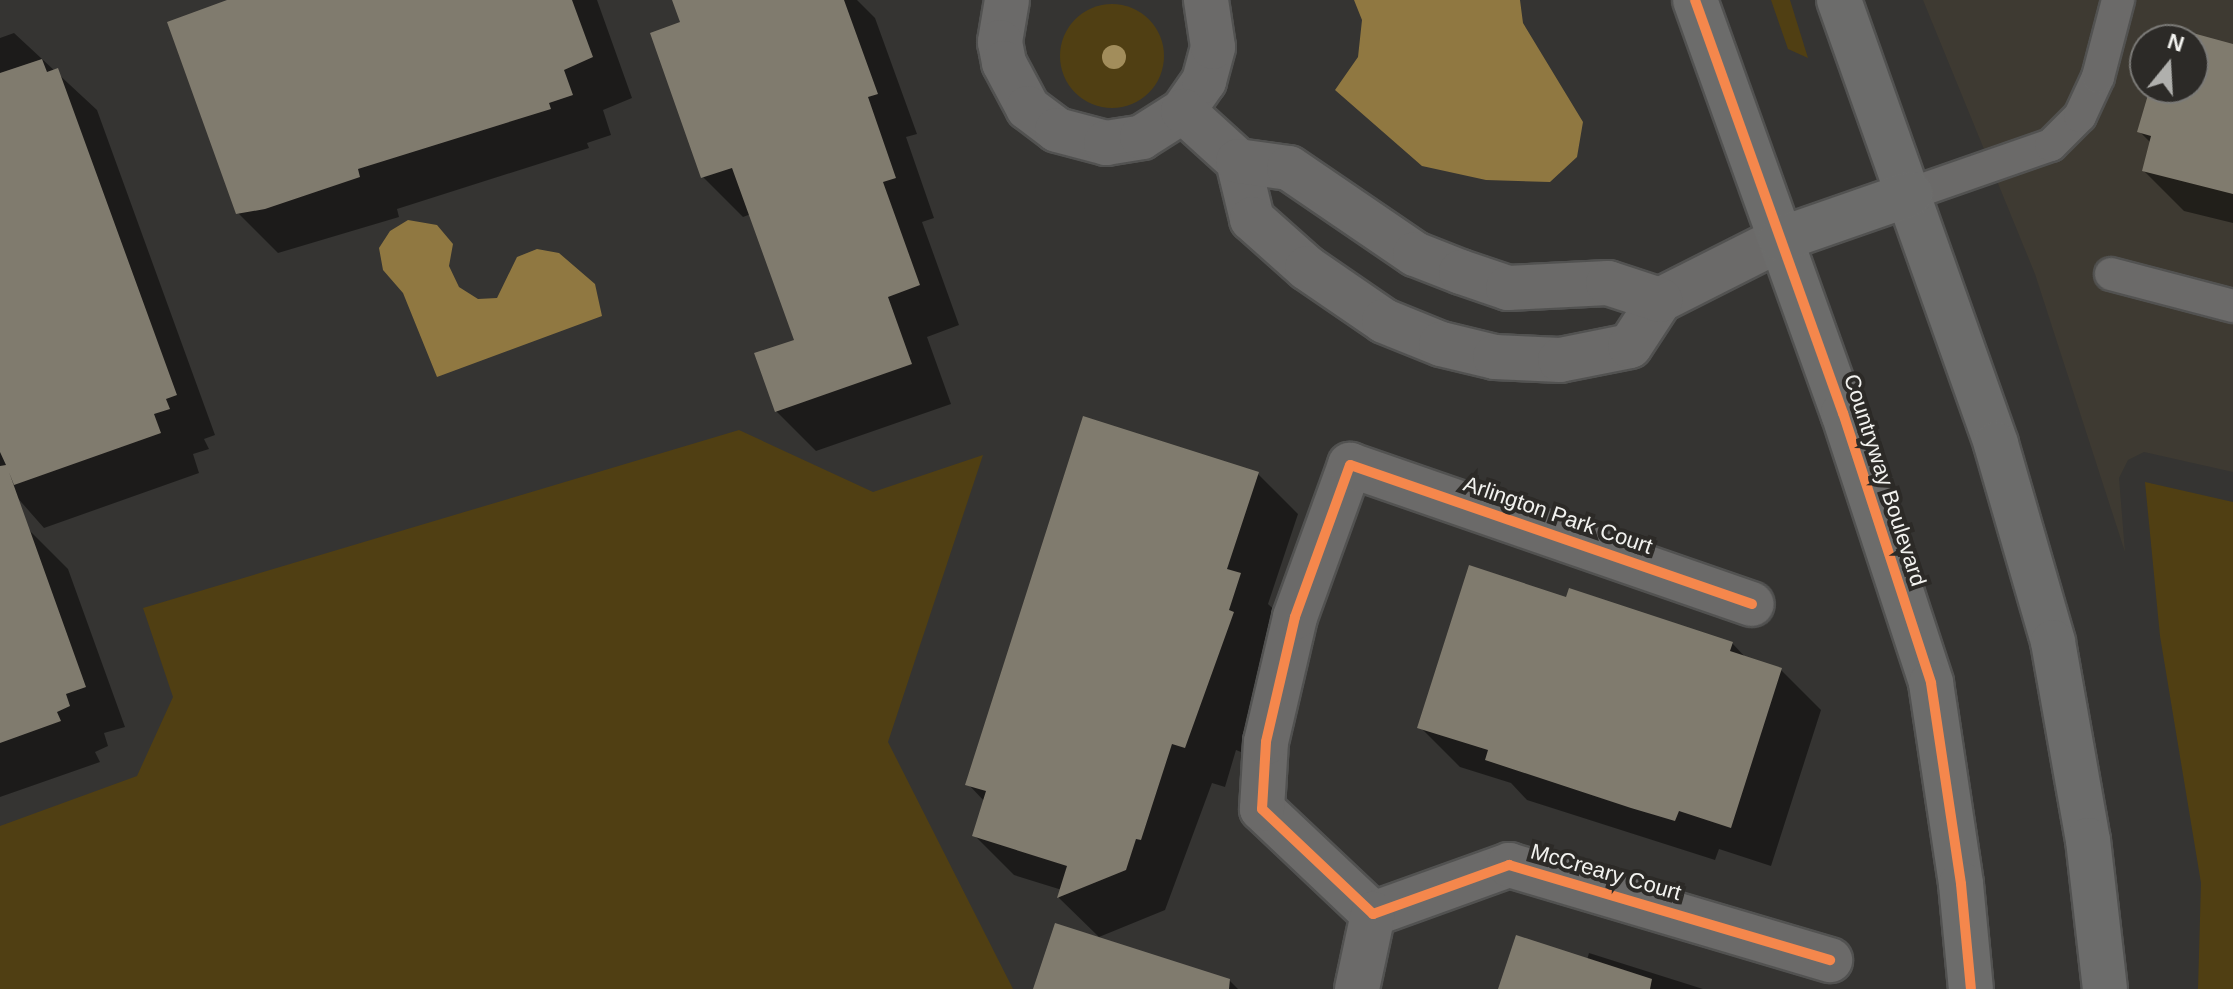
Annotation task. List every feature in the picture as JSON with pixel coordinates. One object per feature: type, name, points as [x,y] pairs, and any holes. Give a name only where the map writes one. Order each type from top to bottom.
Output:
[{"type":"street","points":[[1007,0],[1000,42],[1004,63],[1028,108],[1057,130],[1106,143],[1142,137],[1183,111],[1204,81],[1213,47],[1206,0]]},
{"type":"street","name":"Countryway Boulevard","points":[[1695,0],[1781,239],[1931,683],[1971,989]]},
{"type":"street","points":[[1839,0],[1996,444],[2053,642],[2088,840],[2105,989]]},
{"type":"street","points":[[1183,111],[1238,161],[1252,219],[1307,268],[1384,321],[1441,344],[1495,357],[1560,360],[1630,346],[1660,300],[1781,239],[1910,194]]},
{"type":"street","points":[[1238,161],[1289,168],[1415,254],[1508,288],[1608,283],[1660,300]]},
{"type":"street","name":"Arlington Park Court","points":[[1373,914],[1262,809],[1266,742],[1295,617],[1350,465],[1752,604]]},
{"type":"street","name":"McCreary Court","points":[[1373,914],[1509,865],[1830,960]]},
{"type":"street","points":[[1357,989],[1373,914]]},
{"type":"lane","points":[[1910,194],[2051,145],[2080,116],[2098,77],[2118,0]]},
{"type":"lane","points":[[2111,274],[2233,306]]},
{"type":"shaded area","points":[[1354,0],[1520,0],[1523,23],[1583,122],[1577,157],[1550,182],[1486,180],[1422,166],[1335,90],[1358,57],[1362,20]]},
{"type":"shaded area","points":[[1771,0],[1790,0],[1808,58],[1788,49]]},
{"type":"shaded area","points":[[1923,0],[2233,0],[2233,472],[2144,452],[2128,460],[2119,478],[2125,552],[2035,274]]},
{"type":"shaded area","points":[[1112,4],[1132,8],[1155,27],[1164,56],[1160,76],[1141,99],[1112,108],[1092,104],[1069,85],[1060,56],[1064,36],[1083,13]]},
{"type":"shaded area","points":[[408,220],[437,225],[453,244],[449,266],[459,287],[478,299],[497,298],[517,257],[537,249],[559,253],[595,284],[602,316],[437,377],[403,293],[383,270],[379,248],[390,231]]},
{"type":"shaded area","points":[[739,430],[873,492],[983,455],[888,742],[1013,989],[0,989],[0,826],[137,776],[173,697],[143,608]]},
{"type":"shaded area","points":[[2145,482],[2233,502],[2233,989],[2198,989],[2201,883],[2160,636]]},
{"type":"building","points":[[227,0],[572,0],[593,57],[564,70],[573,95],[549,103],[551,109],[358,169],[360,177],[265,209],[236,214],[167,22]]},
{"type":"building","points":[[672,0],[844,0],[878,94],[868,97],[896,178],[883,182],[920,285],[888,297],[912,364],[775,412],[754,353],[794,340],[732,168],[701,178],[650,33],[680,22]]},
{"type":"building","points":[[2209,37],[2233,44],[2233,194],[2142,171],[2151,136],[2137,132],[2145,104],[2209,104]]},
{"type":"building","points":[[42,59],[47,72],[58,68],[177,395],[166,399],[170,409],[154,414],[161,433],[14,485],[9,472],[86,687],[66,694],[70,706],[57,712],[61,721],[0,743],[0,466],[6,465],[0,452],[0,73]]},
{"type":"building","points":[[1083,416],[1259,472],[1227,569],[1241,573],[1229,610],[1234,612],[1185,748],[1172,744],[1141,840],[1136,839],[1126,870],[1057,898],[1067,866],[972,836],[986,791],[965,785]]},
{"type":"building","points":[[1469,565],[1566,597],[1569,588],[1733,642],[1730,651],[1782,668],[1731,828],[1679,811],[1675,821],[1631,808],[1485,760],[1488,750],[1417,728]]},
{"type":"building","points":[[1055,923],[1230,979],[1229,989],[1033,989]]},
{"type":"building","points":[[1516,935],[1652,979],[1650,989],[1498,989]]},
{"type":"cycle path","points":[[1695,0],[1843,413],[1931,683],[1961,884],[1971,989]]},
{"type":"cycle path","points":[[1752,604],[1350,465],[1295,617],[1266,742],[1262,809],[1373,914],[1509,865],[1830,960]]}]
